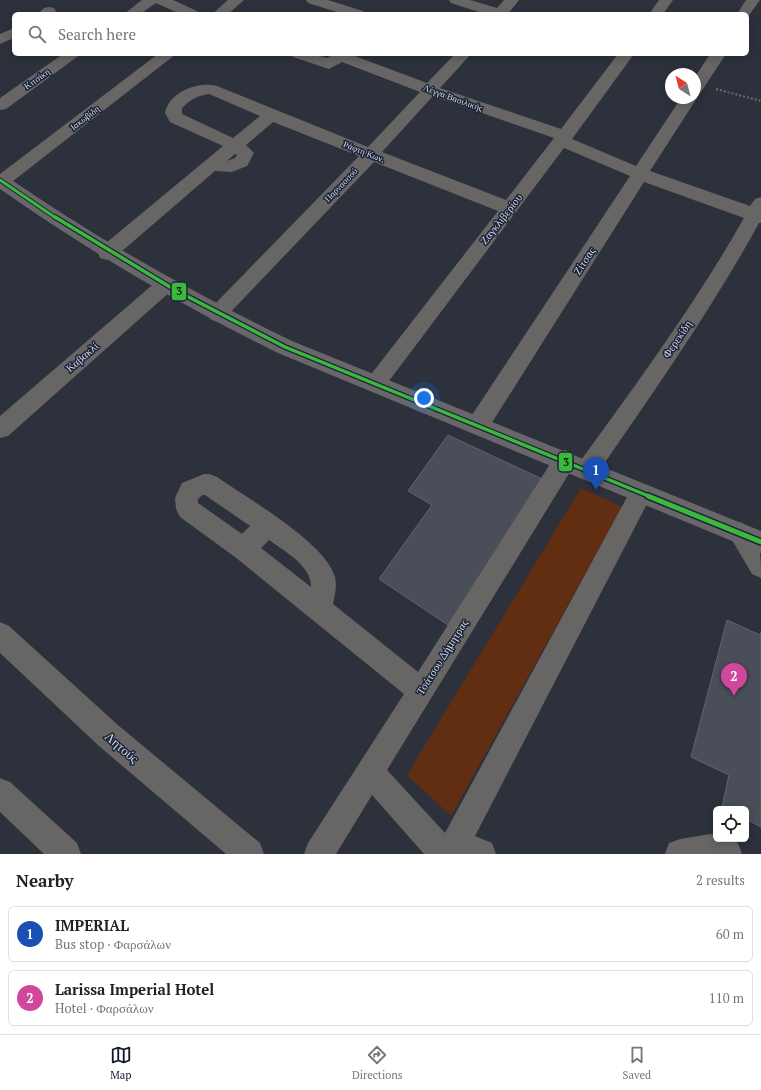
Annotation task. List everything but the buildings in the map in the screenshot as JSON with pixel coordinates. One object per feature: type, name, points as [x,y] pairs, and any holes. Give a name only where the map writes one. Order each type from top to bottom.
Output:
[{"type":"main road","points":[[3,185],[107,252],[164,286],[285,347],[751,538]]},
{"type":"street","points":[[134,12],[151,0]]},
{"type":"street","points":[[161,0],[188,12]]},
{"type":"street","points":[[222,12],[237,0]]},
{"type":"street","points":[[313,0],[352,12]]},
{"type":"street","points":[[456,0],[494,12]]},
{"type":"street","points":[[502,12],[512,0]]},
{"type":"street","points":[[657,12],[666,0]]},
{"type":"street","points":[[745,12],[753,0]]},
{"type":"street","points":[[0,40],[12,33]]},
{"type":"street","name":"Κιτσίκη","points":[[0,105],[70,56]]},
{"type":"street","name":"Ιακωβίδη","points":[[3,185],[165,56]]},
{"type":"street","name":"Λέγγα Βασιλικής","points":[[318,56],[339,58],[430,90],[564,139],[640,174],[759,212]]},
{"type":"street","name":"Παρνασσού","points":[[217,314],[371,154],[461,56]]},
{"type":"street","name":"Ζαγκλιβερίου","points":[[376,384],[508,208],[564,139],[625,56]]},
{"type":"street","name":"Ζίτσας","points":[[701,79],[717,56]]},
{"type":"street","name":"Ράφτη Κων.","points":[[234,145],[176,118],[173,113],[174,107],[184,97],[193,92],[204,89],[220,92],[271,115],[508,208]]},
{"type":"street","name":"Ζίτσας","points":[[478,425],[685,104]]},
{"type":"street","points":[[107,252],[271,115]]},
{"type":"street","name":"Φερεκίδη","points":[[576,465],[631,408],[728,263],[759,212]]},
{"type":"street","name":"Καβακλί","points":[[0,429],[164,286]]},
{"type":"street","name":"Τσάτσου Δήμητρας","points":[[319,854],[421,691],[576,465]]},
{"type":"street","points":[[319,609],[324,585],[322,573],[318,566],[267,525],[209,484],[200,484],[188,493],[185,501],[188,509],[244,549],[421,691]]},
{"type":"street","points":[[371,773],[458,851],[641,493]]},
{"type":"street","points":[[244,549],[267,525]]},
{"type":"street","points":[[751,538],[761,566]]},
{"type":"street","name":"Λητούς","points":[[0,634],[109,736],[249,854]]},
{"type":"street","points":[[0,792],[66,854]]},
{"type":"street","points":[[680,854],[710,849],[727,854]]},
{"type":"path","points":[[701,91],[761,101]]},
{"type":"shaded area","points":[[581,488],[622,507],[451,816],[407,775]]},
{"type":"transit line","name":"3","points":[[0,180],[34,204],[175,290],[285,347],[761,542]]},
{"type":"place","name":"IMPERIAL","points":[[596,490]]},
{"type":"place","name":"Larissa Imperial Hotel","points":[[734,696]]}]
